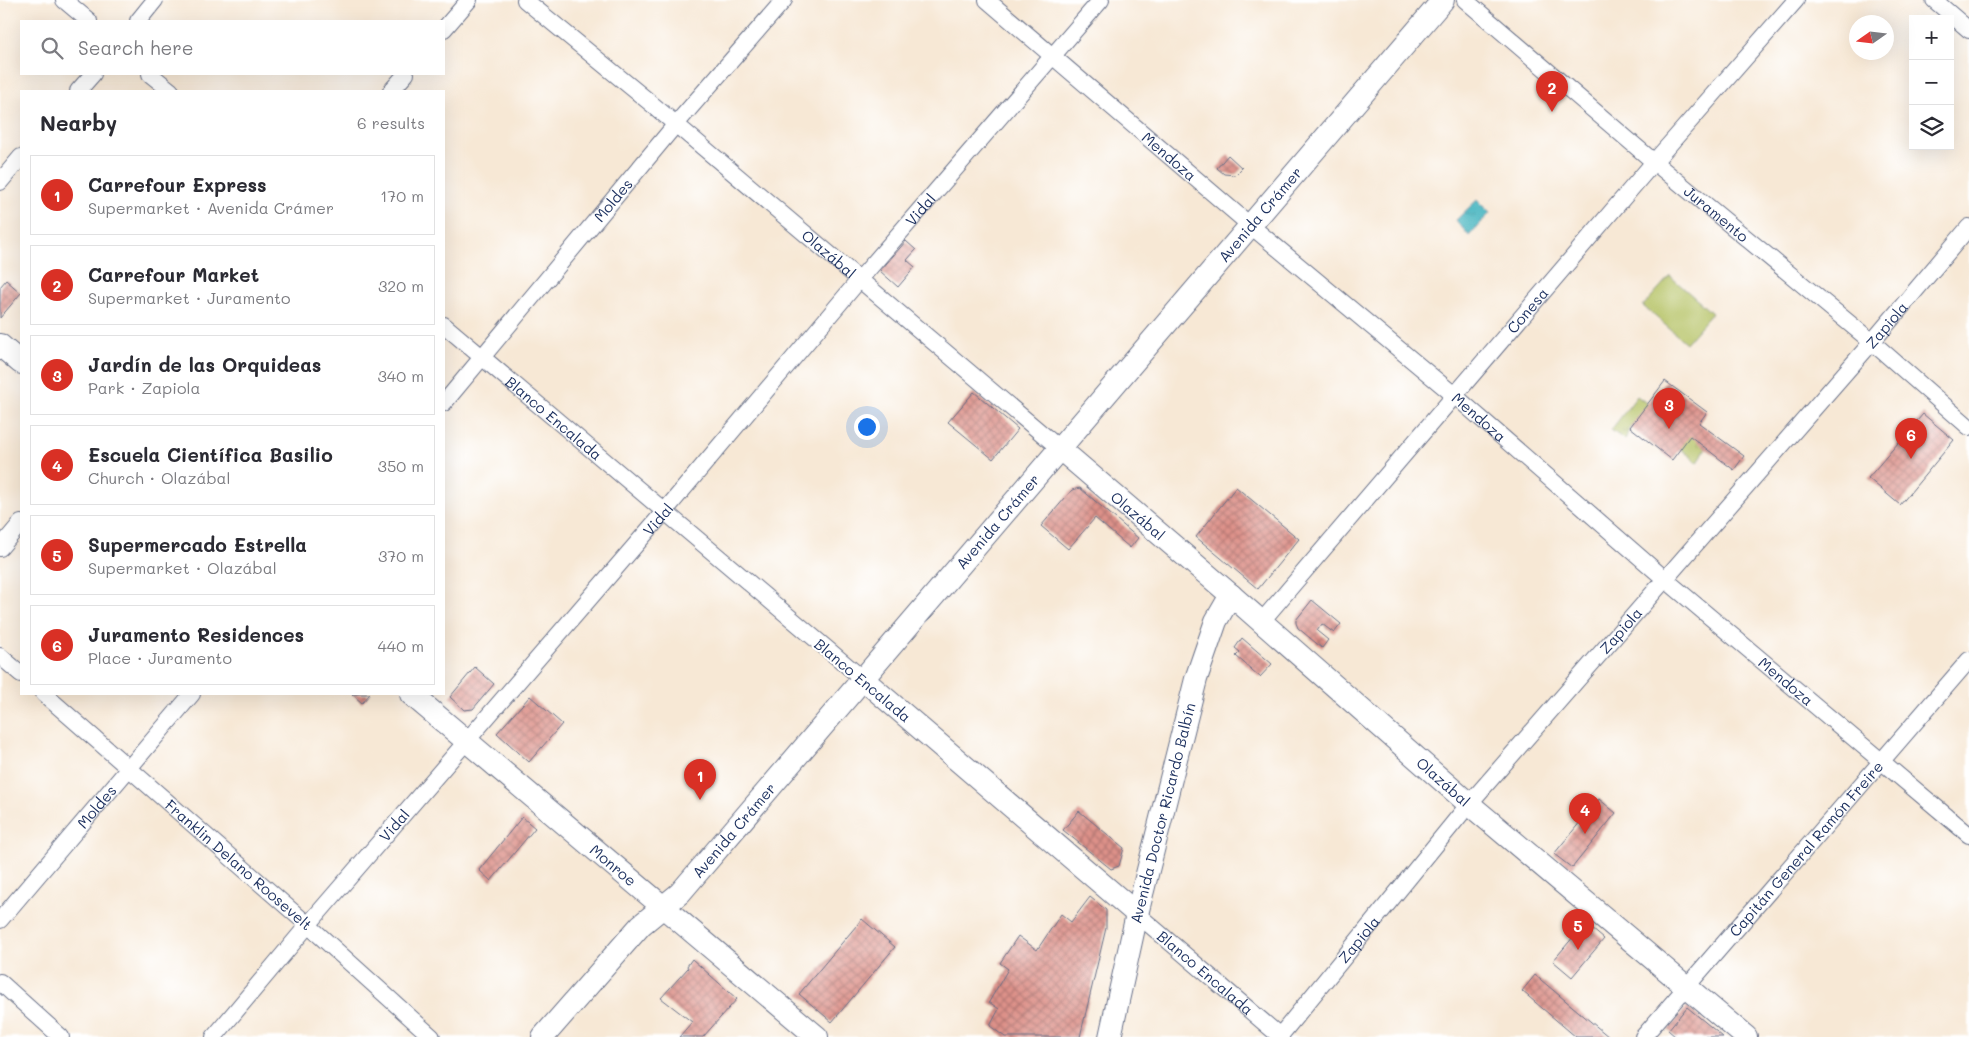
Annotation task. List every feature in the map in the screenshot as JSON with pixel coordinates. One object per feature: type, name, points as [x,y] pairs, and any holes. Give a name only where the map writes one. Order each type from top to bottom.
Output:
[{"type":"main road","name":"Avenida Crámer","points":[[543,1037],[641,925],[680,893],[864,680],[1059,448],[1443,0]]},
{"type":"main road","points":[[0,345],[20,362]]},
{"type":"main road","name":"Olazábal","points":[[1059,448],[1470,804],[1746,1037]]},
{"type":"main road","name":"Avenida Doctor Ricardo Balbín","points":[[1110,1037],[1136,914],[1206,645],[1216,621],[1231,595]]},
{"type":"main road","name":"Blanco Encalada","points":[[864,680],[1136,914]]},
{"type":"main road","name":"Monroe","points":[[412,695],[817,1037]]},
{"type":"street","points":[[64,0],[88,20]]},
{"type":"street","points":[[139,20],[155,0]]},
{"type":"street","points":[[445,28],[469,0]]},
{"type":"street","name":"Olazábal","points":[[525,0],[676,124],[1059,448]]},
{"type":"street","name":"Moldes","points":[[445,402],[676,124],[784,0]]},
{"type":"street","name":"Mendoza","points":[[987,0],[1251,226],[1454,395],[1666,580],[1969,836]]},
{"type":"street","name":"Vidal","points":[[214,1037],[308,925],[664,512],[860,279],[1101,0]]},
{"type":"street","name":"Juramento","points":[[1465,0],[1654,162],[1872,342],[1969,427]]},
{"type":"street","name":"Conesa","points":[[1261,622],[1654,162],[1796,0]]},
{"type":"street","points":[[1934,0],[1969,30]]},
{"type":"street","points":[[79,90],[92,75]]},
{"type":"street","points":[[151,75],[170,90]]},
{"type":"street","points":[[392,90],[405,75]]},
{"type":"street","points":[[0,182],[20,158]]},
{"type":"street","name":"Zapiola","points":[[1280,1037],[1470,804],[1872,342],[1969,227]]},
{"type":"street","name":"Blanco Encalada","points":[[445,326],[864,680]]},
{"type":"street","points":[[0,548],[20,525]]},
{"type":"street","points":[[0,656],[20,673]]},
{"type":"street","name":"Capitán General Ramón Freire","points":[[1644,1037],[1969,660]]},
{"type":"street","name":"Franklin Delano Roosevelt","points":[[45,695],[308,925],[432,1037]]},
{"type":"street","name":"Moldes","points":[[0,920],[191,695]]},
{"type":"street","name":"Blanco Encalada","points":[[1136,914],[1280,1037]]},
{"type":"street","points":[[0,982],[61,1037]]},
{"type":"green space","points":[[1670,276],[1712,313],[1686,343],[1643,306]]},
{"type":"green space","points":[[1637,396],[1706,447],[1698,463],[1640,415],[1630,427],[1625,440],[1611,430]]},
{"type":"water","points":[[1477,200],[1490,213],[1469,236],[1456,220]]},
{"type":"building","points":[[1228,155],[1242,168],[1235,175],[1224,174],[1217,168]]},
{"type":"building","points":[[906,241],[916,250],[907,260],[915,267],[898,287],[880,271]]},
{"type":"building","points":[[6,280],[20,294],[0,318],[0,287]]},
{"type":"building","points":[[1665,381],[1707,412],[1699,423],[1744,456],[1734,470],[1690,436],[1672,460],[1630,427]]},
{"type":"building","points":[[974,392],[1018,429],[993,459],[948,422]]},
{"type":"building","points":[[1923,414],[1954,440],[1900,505],[1868,478]]},
{"type":"building","points":[[1236,487],[1299,539],[1258,589],[1196,537]]},
{"type":"building","points":[[1080,488],[1138,538],[1130,548],[1095,518],[1068,549],[1041,526],[1072,490]]},
{"type":"building","points":[[1312,600],[1341,624],[1334,633],[1322,624],[1317,631],[1328,640],[1322,648],[1298,628],[1296,623],[1296,620]]},
{"type":"building","points":[[1242,638],[1272,664],[1260,677],[1236,656],[1240,652],[1235,648]]},
{"type":"building","points":[[475,667],[494,684],[473,709],[464,710],[450,697]]},
{"type":"building","points":[[353,695],[369,695],[362,703]]},
{"type":"building","points":[[530,696],[562,724],[529,762],[497,733]]},
{"type":"building","points":[[1599,799],[1616,813],[1572,868],[1554,854]]},
{"type":"building","points":[[1079,811],[1124,848],[1119,866],[1111,869],[1063,830]]},
{"type":"building","points":[[522,817],[535,828],[491,881],[479,870]]},
{"type":"building","points":[[1090,897],[1106,910],[1106,928],[1080,1037],[1005,1037],[990,1026],[999,1009],[989,1002],[1008,969],[1000,963],[1018,936],[1037,950],[1061,914],[1071,922]]},
{"type":"building","points":[[862,919],[895,947],[832,1022],[799,994]]},
{"type":"building","points":[[1585,923],[1604,939],[1572,977],[1553,961]]},
{"type":"building","points":[[692,959],[737,999],[703,1037],[679,1037],[692,1022],[661,998],[688,968],[687,966]]},
{"type":"building","points":[[1535,975],[1609,1037],[1576,1037],[1522,991]]},
{"type":"building","points":[[1687,1007],[1723,1037],[1676,1037],[1668,1030]]},
{"type":"place","name":"Carrefour Market","points":[[1552,112]]},
{"type":"place","name":"Jardín de las Orquideas","points":[[1669,429]]},
{"type":"place","name":"Juramento Residences","points":[[1911,459]]},
{"type":"place","name":"Carrefour Express","points":[[700,800]]},
{"type":"place","name":"Escuela Científica Basilio","points":[[1585,834]]},
{"type":"place","name":"Supermercado Estrella","points":[[1578,950]]}]
